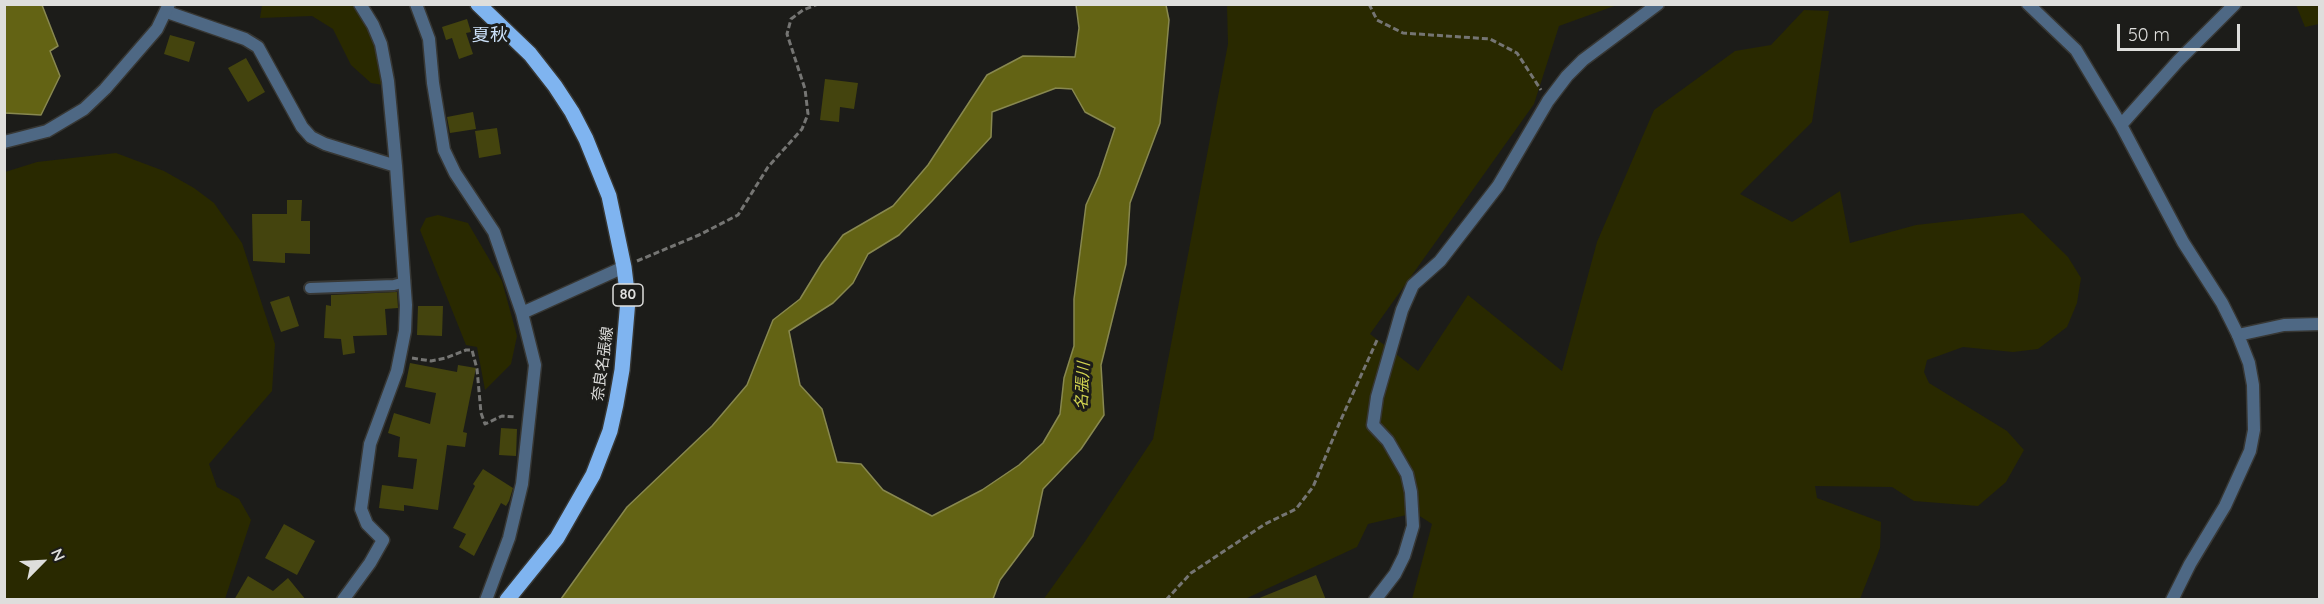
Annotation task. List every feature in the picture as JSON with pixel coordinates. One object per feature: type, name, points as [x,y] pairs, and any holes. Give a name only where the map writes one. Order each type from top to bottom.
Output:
[{"type":"main road","name":"奈良名張線","points":[[478,4],[530,54],[572,112],[606,187],[624,267],[628,300],[622,370],[610,431],[593,475],[557,538],[507,600]]},
{"type":"street","points":[[343,600],[370,563],[382,540],[367,524],[361,509],[370,444],[401,356],[406,322],[405,282],[388,81],[381,44],[360,4]]},
{"type":"street","points":[[416,4],[429,39],[433,83],[444,150],[455,173],[494,232],[522,313],[535,365],[522,484],[509,538],[486,600]]},
{"type":"street","points":[[1375,600],[1395,574],[1404,556],[1413,526],[1411,492],[1407,474],[1388,441],[1373,425],[1377,397],[1402,310],[1413,285],[1440,261],[1498,186],[1548,100],[1583,60],[1658,4]]},
{"type":"street","points":[[2028,4],[2076,50],[2121,125],[2183,242],[2222,303],[2249,363],[2253,385],[2254,430],[2250,451],[2225,506],[2190,564],[2172,600]]},
{"type":"street","points":[[2121,125],[2178,61],[2235,4]]},
{"type":"street","points":[[4,142],[47,131],[84,109],[143,46],[157,29],[168,8],[258,46],[302,127],[311,137],[325,144],[396,166]]},
{"type":"street","points":[[522,313],[624,267]]},
{"type":"street","points":[[2238,335],[2284,325],[2319,324]]},
{"type":"lane","points":[[310,288],[394,285],[405,282]]},
{"type":"path","points":[[624,267],[666,247],[699,235],[738,215],[768,167],[802,129],[808,114],[805,89],[787,34],[791,19],[803,10],[818,4]]},
{"type":"path","points":[[1369,4],[1377,20],[1403,33],[1490,39],[1517,53],[1548,100]]},
{"type":"path","points":[[1166,600],[1191,573],[1265,524],[1296,509],[1313,487],[1382,330]]},
{"type":"path","points":[[401,356],[432,361],[472,350],[477,369],[481,413],[485,424],[502,416],[529,418]]},
{"type":"shaded area","points":[[262,5],[354,5],[377,46],[383,85],[371,83],[351,65],[333,29],[312,16],[260,18]]},
{"type":"shaded area","points":[[1227,5],[1617,5],[1559,26],[1534,104],[1370,334],[1418,371],[1468,295],[1562,371],[1597,242],[1654,110],[1735,51],[1771,45],[1804,10],[1829,11],[1812,122],[1740,194],[1792,222],[1840,191],[1850,243],[1916,225],[2023,213],[2068,257],[2081,278],[2077,303],[2067,327],[2038,349],[2013,352],[1963,347],[1927,360],[1924,372],[1929,383],[2007,431],[2024,450],[2006,482],[1978,506],[1914,501],[1892,487],[1815,486],[1817,498],[1881,522],[1880,548],[1860,599],[1412,599],[1432,524],[1415,513],[1368,524],[1357,547],[1245,599],[1043,600],[1153,439],[1228,44]]},
{"type":"shaded area","points":[[2296,5],[2319,5],[2319,24],[2305,27]]},
{"type":"shaded area","points":[[116,153],[164,171],[194,188],[214,203],[242,243],[275,344],[272,391],[209,464],[217,487],[239,499],[251,520],[225,599],[5,599],[5,172],[37,162]]},
{"type":"shaded area","points":[[438,215],[468,223],[502,281],[517,336],[511,364],[485,390],[477,347],[466,345],[420,230],[426,218]]},
{"type":"water","points":[[4,5],[42,5],[58,46],[50,51],[60,76],[41,115],[5,113]]},
{"type":"water","name":"名張川","points":[[1076,5],[1166,5],[1169,20],[1160,123],[1130,203],[1126,264],[1101,365],[1104,415],[1081,449],[1043,489],[1033,536],[1000,580],[993,599],[561,599],[627,507],[712,426],[747,385],[773,320],[800,299],[822,263],[843,235],[893,206],[928,165],[987,75],[1023,56],[1075,57],[1079,28]],"holes":[[[1056,88],[1072,89],[1085,112],[1115,128],[1099,176],[1086,205],[1074,299],[1074,346],[1064,378],[1060,414],[1043,443],[1019,465],[982,490],[932,516],[883,490],[861,464],[837,462],[822,409],[800,385],[789,331],[833,303],[853,283],[868,254],[899,235],[932,201],[991,137],[992,112]]]},
{"type":"building","points":[[467,19],[471,32],[466,33],[473,54],[459,59],[452,38],[446,40],[442,27]]},
{"type":"building","points":[[170,35],[195,42],[189,62],[164,54]]},
{"type":"building","points":[[246,58],[265,92],[248,102],[228,68]]},
{"type":"building","points":[[825,79],[858,83],[854,109],[840,107],[839,122],[820,120]]},
{"type":"building","points":[[473,112],[476,129],[450,133],[447,117]]},
{"type":"building","points":[[497,128],[501,154],[479,158],[475,131]]},
{"type":"building","points":[[287,200],[302,200],[301,221],[310,221],[310,254],[285,253],[285,263],[253,261],[252,214],[287,214]]},
{"type":"building","points":[[397,292],[398,308],[385,309],[387,335],[353,336],[355,353],[343,355],[341,339],[324,338],[326,305],[331,306],[331,295]]},
{"type":"building","points":[[289,296],[299,326],[281,332],[270,302]]},
{"type":"building","points":[[418,306],[443,306],[442,336],[417,335]]},
{"type":"building","points":[[410,363],[457,372],[458,365],[476,368],[463,432],[467,433],[465,447],[447,445],[438,510],[404,505],[404,511],[379,508],[382,485],[413,489],[417,459],[398,457],[400,437],[388,433],[394,413],[430,424],[436,393],[405,387]]},
{"type":"building","points":[[501,428],[517,429],[516,456],[499,455]]},
{"type":"building","points":[[483,469],[513,488],[509,501],[506,506],[501,503],[474,556],[459,547],[466,534],[453,528],[475,486],[473,484]]},
{"type":"building","points":[[284,524],[315,541],[297,575],[265,558]]},
{"type":"building","points":[[1316,575],[1326,600],[1257,600],[1257,599]]},
{"type":"building","points":[[248,576],[273,591],[288,578],[306,600],[234,600]]},
{"type":"district","name":"夏秋","points":[[490,36]]}]
